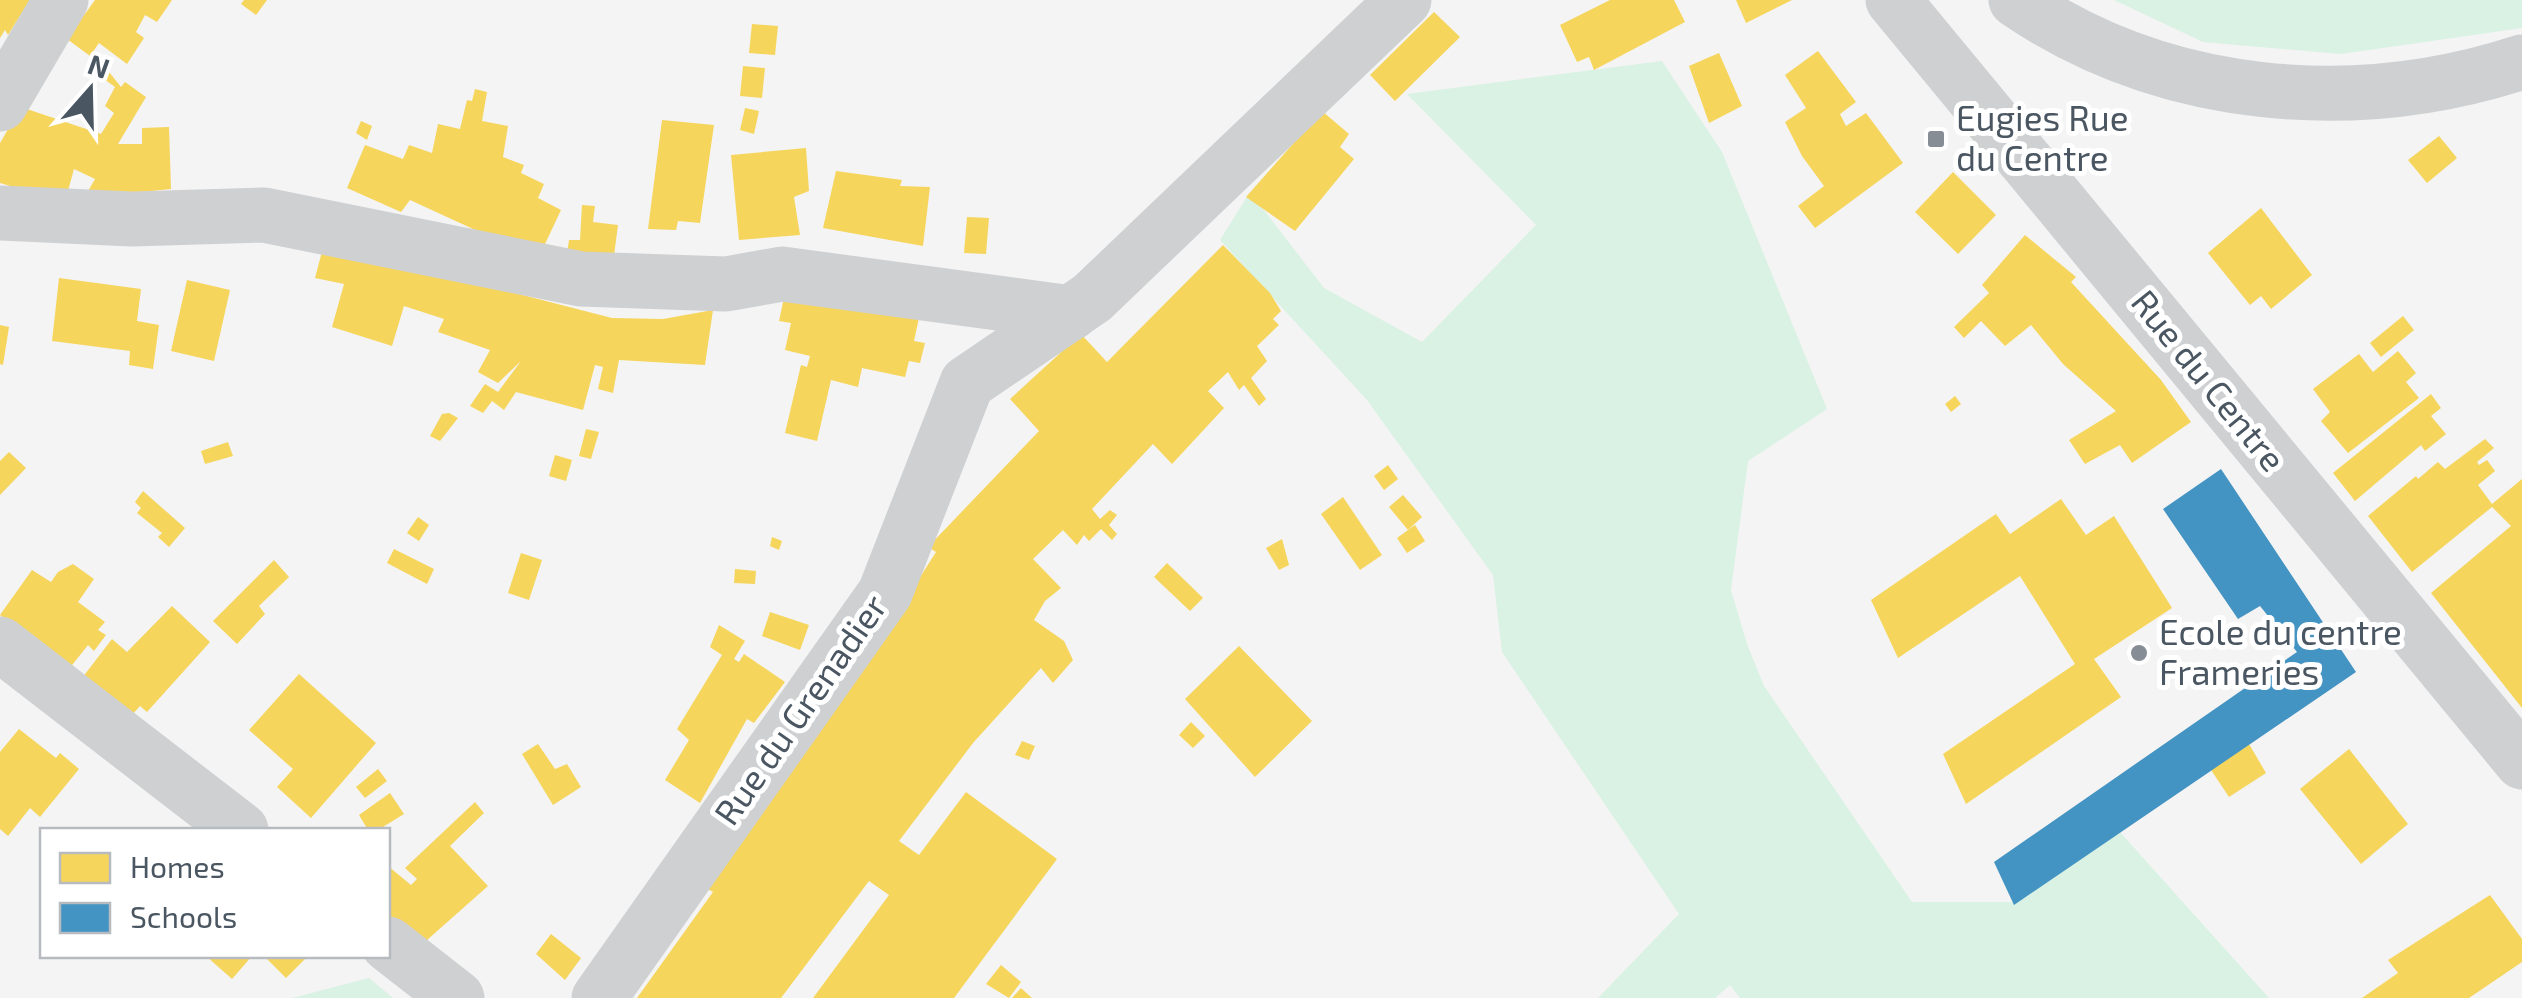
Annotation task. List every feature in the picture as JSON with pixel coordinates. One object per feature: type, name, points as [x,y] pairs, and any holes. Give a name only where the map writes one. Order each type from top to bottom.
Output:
[{"type":"street","points":[[0,104],[61,0]]},
{"type":"street","name":"Rue du Grenadier","points":[[599,998],[886,593],[967,383],[1092,298],[1404,0]]},
{"type":"street","name":"Rue du Centre","points":[[1894,0],[2522,762]]},
{"type":"street","points":[[2016,0],[2062,28],[2135,60],[2238,87],[2306,93],[2380,92],[2438,84],[2522,62]]},
{"type":"street","points":[[0,213],[132,219],[264,216],[581,279],[726,284],[782,274],[1072,312]]},
{"type":"street","points":[[0,644],[238,828]]},
{"type":"street","points":[[390,946],[457,998]]},
{"type":"green space","points":[[2114,0],[2522,0],[2522,28],[2341,54],[2203,42]]},
{"type":"green space","points":[[1662,61],[1722,152],[1827,409],[1748,461],[1731,590],[1764,686],[1912,902],[2013,902],[2119,831],[2269,998],[1740,998],[1730,985],[1715,998],[1598,998],[1679,914],[1502,652],[1493,575],[1367,400],[1220,240],[1250,192],[1324,288],[1422,342],[1536,225],[1407,94]]},
{"type":"green space","points":[[369,978],[393,998],[292,998]]},
{"type":"building: Homes","points":[[0,0],[30,0],[8,35],[5,30],[0,38]]},
{"type":"building: Homes","points":[[95,0],[172,0],[157,22],[145,15],[136,32],[144,38],[127,64],[99,43],[90,56],[67,39]]},
{"type":"building: Homes","points":[[244,0],[267,0],[256,15],[241,4]]},
{"type":"building: Homes","points":[[1610,0],[1674,0],[1685,22],[1594,70],[1589,57],[1577,62],[1560,25]]},
{"type":"building: Homes","points":[[1736,0],[1792,0],[1746,23]]},
{"type":"building: Homes","points":[[1434,12],[1460,37],[1395,101],[1370,75]]},
{"type":"building: Homes","points":[[752,24],[778,26],[775,55],[749,53]]},
{"type":"building: Homes","points":[[1818,51],[1856,102],[1840,114],[1846,126],[1866,113],[1903,163],[1815,228],[1798,206],[1824,186],[1802,156],[1785,122],[1806,108],[1785,75]]},
{"type":"building: Homes","points":[[1719,53],[1742,106],[1709,123],[1689,66]]},
{"type":"building: Homes","points":[[743,66],[765,68],[762,98],[740,96]]},
{"type":"building: Homes","points":[[109,72],[121,87],[125,82],[146,97],[118,144],[142,144],[142,128],[169,127],[171,189],[84,198],[95,179],[74,169],[65,202],[0,183],[0,143],[21,107],[101,134],[114,113],[105,106],[115,87],[104,79]]},
{"type":"building: Homes","points":[[475,89],[487,92],[482,121],[508,126],[503,157],[524,165],[521,173],[544,184],[538,198],[561,210],[538,259],[410,200],[401,212],[347,188],[365,145],[403,159],[409,145],[432,153],[438,124],[460,129],[467,100],[472,101]]},
{"type":"building: Homes","points":[[745,108],[759,111],[754,134],[740,130]]},
{"type":"building: Homes","points":[[1322,111],[1349,134],[1340,147],[1354,159],[1295,231],[1246,197]]},
{"type":"building: Homes","points":[[662,120],[714,125],[700,223],[678,221],[676,230],[648,229]]},
{"type":"building: Homes","points":[[361,121],[372,126],[367,140],[356,133]]},
{"type":"building: Homes","points":[[2439,136],[2457,158],[2427,183],[2408,160]]},
{"type":"building: Homes","points":[[806,148],[809,191],[794,197],[800,235],[739,240],[731,155]]},
{"type":"building: Homes","points":[[836,171],[902,180],[900,186],[930,187],[923,246],[823,228]]},
{"type":"building: Homes","points":[[1953,172],[1996,215],[1958,254],[1915,212]]},
{"type":"building: Homes","points":[[582,205],[595,206],[593,222],[618,225],[612,271],[565,266],[569,240],[580,240]]},
{"type":"building: Homes","points":[[2261,208],[2312,275],[2271,309],[2261,296],[2250,305],[2208,253]]},
{"type":"building: Homes","points":[[967,217],[989,218],[986,254],[964,253]]},
{"type":"building: Homes","points":[[2025,235],[2076,277],[2071,282],[2161,380],[2191,422],[2132,463],[2120,445],[2085,464],[2069,440],[2116,411],[2063,364],[2031,325],[2005,346],[1981,321],[1964,338],[1954,327],[1989,293],[1982,285]]},
{"type":"building: Homes","points":[[324,244],[612,318],[663,319],[713,310],[705,365],[619,360],[613,393],[598,389],[603,367],[595,365],[583,410],[516,392],[504,410],[492,401],[483,413],[470,406],[485,384],[498,392],[521,361],[498,383],[478,372],[490,350],[438,332],[444,319],[404,306],[392,346],[332,327],[344,284],[315,278]]},
{"type":"building: Homes","points":[[1223,245],[1270,293],[1281,311],[1273,319],[1279,325],[1257,346],[1267,361],[1251,378],[1266,399],[1259,406],[1244,385],[1239,390],[1228,372],[1208,391],[1224,408],[1172,464],[1153,444],[1092,509],[1100,519],[1110,510],[1117,515],[1109,525],[1117,534],[1112,540],[1101,529],[1089,541],[1084,535],[1077,545],[1063,530],[1033,559],[1061,588],[1045,601],[1034,620],[1064,641],[1073,660],[1053,683],[1041,668],[973,743],[899,841],[919,855],[966,792],[1057,859],[954,998],[813,998],[889,895],[869,881],[781,998],[637,998],[713,892],[706,888],[887,629],[936,552],[928,547],[1039,431],[1010,399],[1081,334],[1107,362]]},
{"type":"building: Homes","points":[[59,278],[141,289],[137,321],[159,325],[153,369],[129,365],[130,351],[52,341]]},
{"type":"building: Homes","points":[[187,280],[230,290],[214,361],[171,351]]},
{"type":"building: Homes","points":[[785,293],[919,318],[914,341],[925,343],[920,363],[909,361],[905,377],[862,368],[858,387],[831,380],[817,441],[785,433],[801,365],[807,367],[810,356],[785,350],[791,323],[779,321]]},
{"type":"building: Homes","points":[[2403,316],[2414,330],[2381,357],[2370,343]]},
{"type":"building: Homes","points":[[0,325],[9,327],[3,365],[0,364]]},
{"type":"building: Homes","points":[[2398,351],[2416,373],[2406,382],[2419,398],[2348,453],[2321,421],[2330,412],[2313,389],[2359,354],[2373,372]]},
{"type":"building: Homes","points":[[2431,394],[2441,408],[2431,416],[2446,434],[2425,451],[2421,445],[2355,501],[2333,473]]},
{"type":"building: Homes","points":[[1955,396],[1961,404],[1951,412],[1945,404]]},
{"type":"building: Homes","points":[[442,414],[458,418],[440,441],[430,436]]},
{"type":"building: Homes","points":[[586,429],[599,432],[591,459],[579,456]]},
{"type":"building: Homes","points":[[2485,439],[2494,448],[2477,462],[2479,465],[2487,460],[2495,471],[2478,485],[2492,504],[2522,479],[2522,708],[2431,593],[2511,526],[2492,507],[2412,572],[2368,516],[2416,476],[2418,479],[2438,462],[2445,469]]},
{"type":"building: Homes","points":[[228,442],[233,456],[205,464],[201,451]]},
{"type":"building: Homes","points":[[9,452],[26,468],[0,495],[0,461]]},
{"type":"building: Homes","points":[[555,455],[572,460],[566,481],[549,476]]},
{"type":"building: Homes","points":[[1388,465],[1398,479],[1384,490],[1374,476]]},
{"type":"building: Homes","points":[[143,491],[185,528],[169,547],[158,537],[162,533],[137,513],[141,508],[135,502]]},
{"type":"building: Homes","points":[[1403,495],[1422,517],[1408,530],[1389,507]]},
{"type":"building: Homes","points":[[1343,497],[1382,555],[1360,570],[1321,514]]},
{"type":"building: Homes","points":[[2061,499],[2086,535],[2114,516],[2172,608],[2094,659],[2121,697],[1966,804],[1943,754],[2075,664],[2020,576],[1898,658],[1871,600],[1996,514],[2010,534]]},
{"type":"building: Homes","points":[[418,517],[429,525],[419,541],[407,533]]},
{"type":"building: Homes","points":[[1415,525],[1425,541],[1407,553],[1397,538]]},
{"type":"building: Homes","points":[[772,537],[782,541],[779,550],[770,546]]},
{"type":"building: Homes","points":[[1282,539],[1289,565],[1279,570],[1266,548]]},
{"type":"building: Homes","points":[[394,549],[434,569],[427,584],[387,563]]},
{"type":"building: Homes","points":[[521,553],[542,560],[529,600],[508,593]]},
{"type":"building: Homes","points":[[274,560],[289,577],[259,606],[265,614],[237,644],[213,621]]},
{"type":"building: Homes","points":[[1167,563],[1203,598],[1190,611],[1154,577]]},
{"type":"building: Homes","points":[[73,564],[94,579],[78,602],[105,622],[98,630],[106,635],[94,651],[88,645],[69,669],[0,615],[32,570],[51,582],[58,572]]},
{"type":"building: Homes","points":[[735,569],[756,571],[755,584],[734,583]]},
{"type":"building: Homes","points":[[172,606],[210,642],[147,712],[140,706],[123,725],[79,682],[112,639],[127,652]]},
{"type":"building: Homes","points":[[770,612],[809,625],[800,650],[762,636]]},
{"type":"building: Homes","points":[[719,625],[745,641],[734,659],[739,662],[744,654],[785,682],[754,723],[747,719],[700,803],[665,780],[689,740],[677,729],[722,655],[710,647]]},
{"type":"building: Homes","points":[[1239,646],[1312,721],[1255,777],[1185,699]]},
{"type":"building: Homes","points":[[299,674],[376,743],[311,818],[277,787],[293,769],[249,730]]},
{"type":"building: Homes","points":[[1191,722],[1205,736],[1193,748],[1179,735]]},
{"type":"building: Homes","points":[[19,729],[56,758],[60,753],[79,769],[40,817],[30,808],[8,836],[0,829],[0,752]]},
{"type":"building: Homes","points":[[1022,741],[1035,746],[1029,760],[1015,755]]},
{"type":"building: Homes","points":[[538,744],[555,769],[567,764],[581,787],[553,805],[522,754]]},
{"type":"building: Homes","points":[[2249,744],[2266,773],[2229,797],[2211,770]]},
{"type":"building: Homes","points":[[2349,749],[2408,824],[2361,864],[2300,789]]},
{"type":"building: Homes","points":[[378,769],[387,781],[365,798],[356,787]]},
{"type":"building: Homes","points":[[390,793],[404,814],[381,828],[367,828],[359,815]]},
{"type":"building: Homes","points":[[475,802],[484,813],[450,846],[488,886],[418,948],[390,927],[390,868],[411,885],[417,879],[405,868]]},
{"type":"building: Homes","points":[[2490,895],[2522,939],[2522,962],[2469,998],[2362,998],[2398,973],[2388,960]]},
{"type":"building: Homes","points":[[551,934],[581,958],[565,980],[536,954]]},
{"type":"building: Homes","points":[[208,958],[250,958],[232,979]]},
{"type":"building: Homes","points":[[266,958],[306,958],[286,978]]},
{"type":"building: Homes","points":[[1001,965],[1021,982],[1009,998],[986,984]]},
{"type":"building: Homes","points":[[1021,988],[1032,998],[1012,998]]},
{"type":"building: Schools","points":[[2221,469],[2356,672],[2014,905],[1994,862],[2297,652],[2260,606],[2238,619],[2163,509]]},
{"type":"place","name":"Eugies Rue du Centre","points":[[1936,139]]},
{"type":"place","name":"Ecole du centre Frameries","points":[[2139,653]]}]
